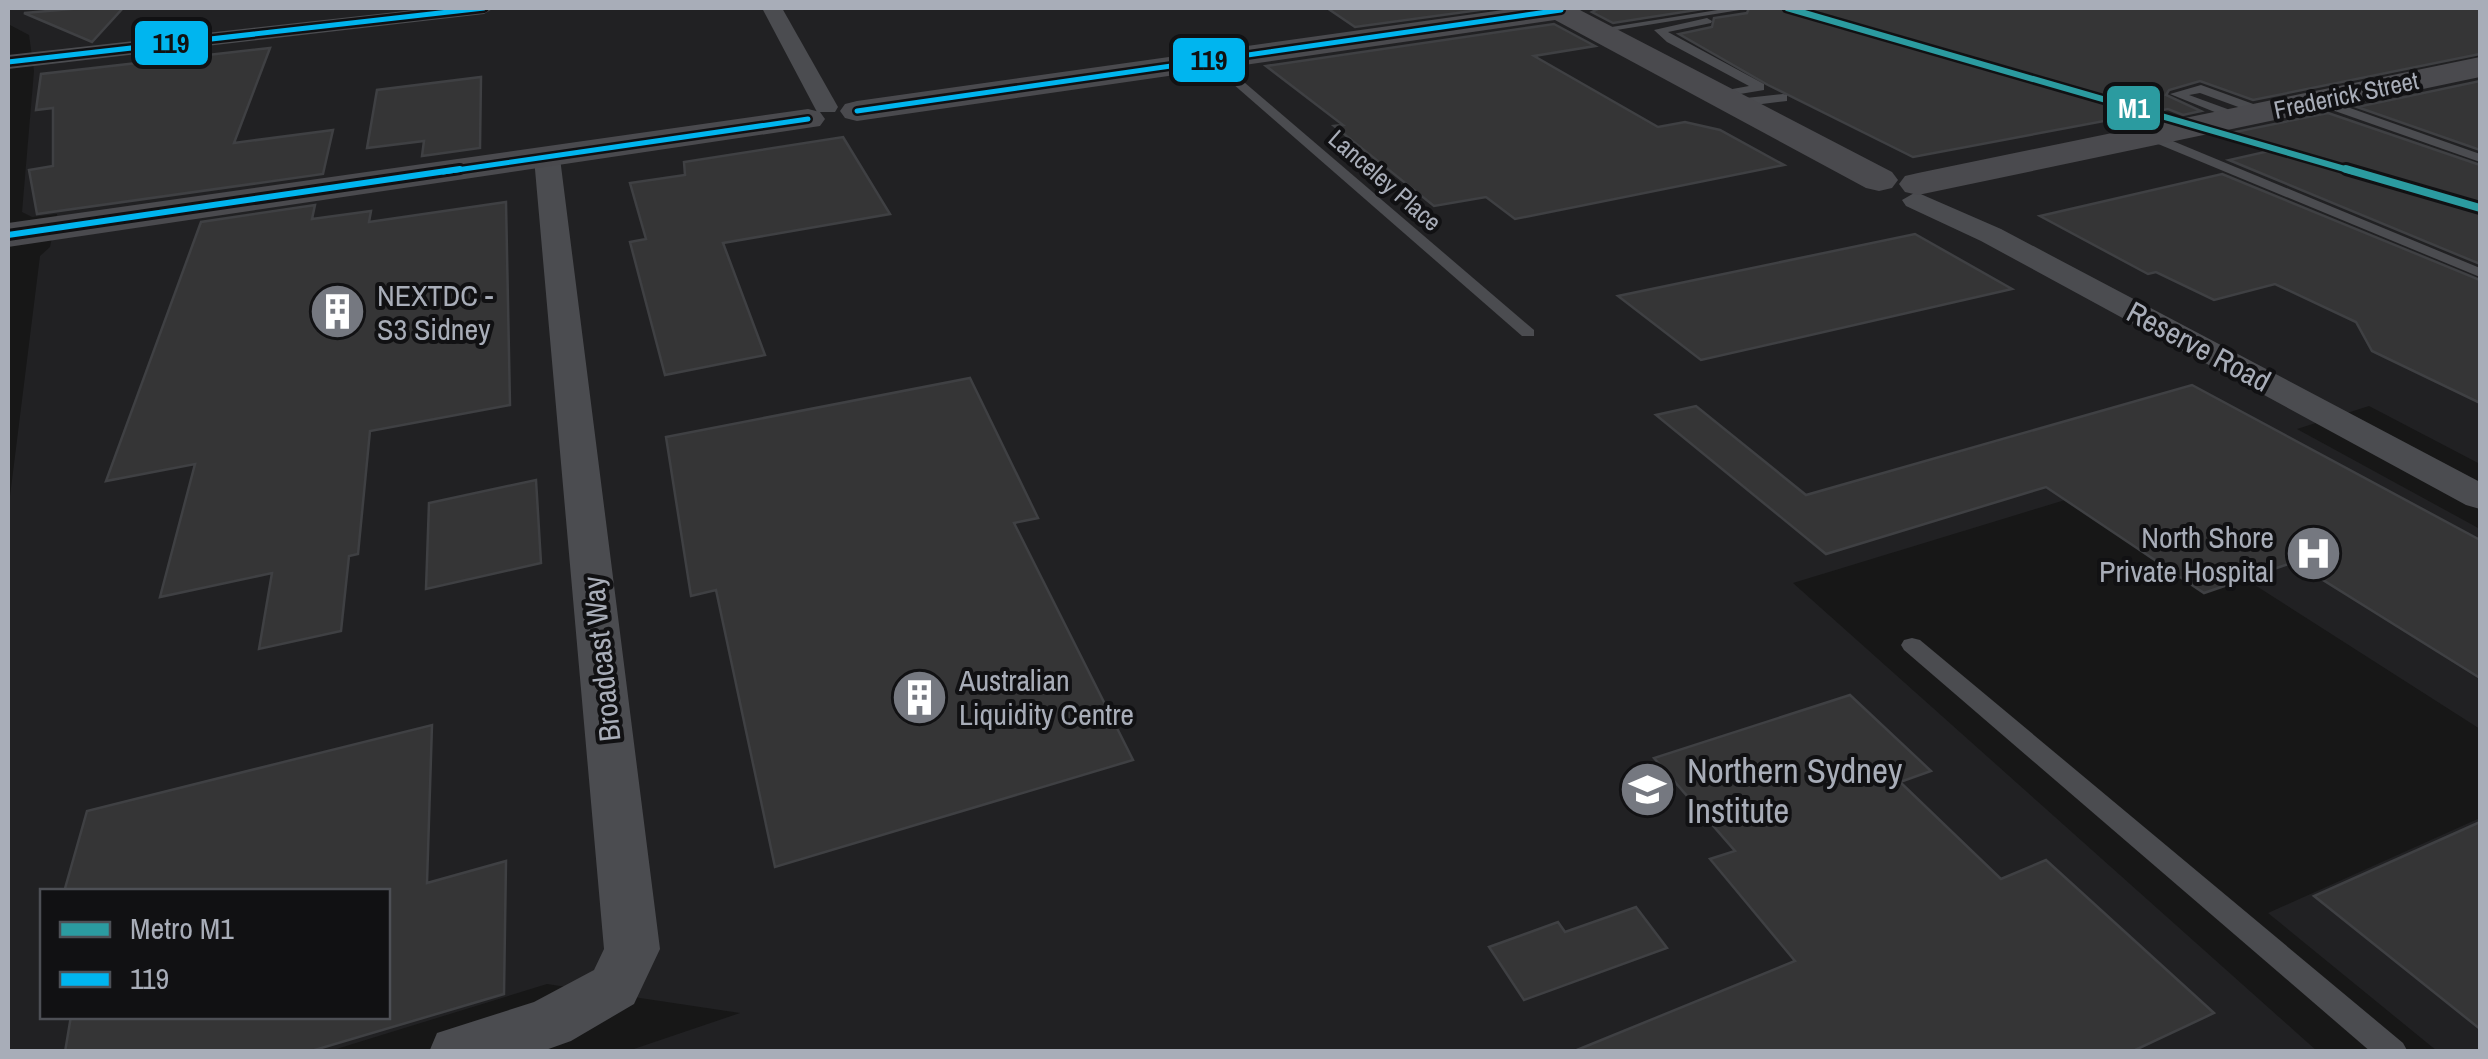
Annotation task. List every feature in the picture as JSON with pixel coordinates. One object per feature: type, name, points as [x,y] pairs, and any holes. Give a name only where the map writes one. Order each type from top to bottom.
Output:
[{"type":"street","points":[[8,62],[484,8]]},
{"type":"street","points":[[772,8],[831,112]]},
{"type":"street","points":[[8,235],[548,158],[831,112],[1576,14],[1879,180],[1872,185],[1881,195],[1917,192]]},
{"type":"street","name":"Frederick Street","points":[[1917,192],[2151,136],[2480,66]]},
{"type":"street","name":"Broadcast Way","points":[[458,1052],[550,1023],[614,987],[632,949],[548,158]]},
{"type":"street","name":"Reserve Road","points":[[1917,192],[2480,497]]},
{"type":"lane","points":[[1576,14],[1630,25],[1740,8]]},
{"type":"lane","points":[[1707,21],[1659,30],[1760,87],[1728,99]]},
{"type":"lane","name":"Lanceley Place","points":[[1213,60],[1528,333]]},
{"type":"lane","points":[[2201,89],[2250,115],[2176,94],[2201,89]]},
{"type":"lane","points":[[1728,99],[1784,98]]},
{"type":"lane","points":[[2319,100],[2480,158]]},
{"type":"lane","points":[[2151,136],[2480,273]]},
{"type":"lane","points":[[1912,646],[2393,1052]]},
{"type":"shaded area","points":[[8,8],[2480,8],[2480,464],[2369,406],[2297,429],[2480,529],[2480,729],[2247,580],[2204,593],[2065,500],[1793,583],[2317,1051],[625,1052],[740,1013],[547,984],[330,1051],[8,1051],[8,512],[40,256],[50,247],[57,214],[32,217],[22,212],[34,71],[29,35],[8,24]]},
{"type":"shaded area","points":[[2480,818],[2480,1051],[2437,1051],[2268,913]]},
{"type":"building","points":[[123,8],[92,42],[24,13]]},
{"type":"building","points":[[1327,8],[1494,8],[1355,27]]},
{"type":"building","points":[[1600,8],[1709,8],[1613,23],[1592,12]]},
{"type":"building","points":[[1749,8],[2480,8],[2480,54],[2253,100],[2200,81],[2169,90],[2166,95],[2201,111],[2183,115],[2168,109],[1913,157],[1768,85],[1679,34],[1712,27],[1714,18],[1747,13]]},
{"type":"building","points":[[1554,24],[1595,46],[1534,56],[1658,127],[1685,122],[1720,130],[1784,165],[1515,219],[1486,197],[1434,206],[1334,126],[1343,125],[1266,66]]},
{"type":"building","points":[[270,48],[234,143],[333,130],[323,174],[37,214],[29,170],[53,166],[53,108],[36,110],[41,74]]},
{"type":"building","points":[[481,77],[480,148],[422,156],[424,141],[367,148],[377,90]]},
{"type":"building","points":[[2480,81],[2480,150],[2357,107]]},
{"type":"building","points":[[2328,113],[2480,165],[2480,264],[2229,160],[2274,150],[2230,133]]},
{"type":"building","points":[[843,137],[890,214],[723,243],[765,355],[665,375],[630,242],[646,239],[630,183],[685,175],[684,162]]},
{"type":"building","points":[[2222,174],[2480,280],[2480,403],[2372,351],[2356,322],[2275,284],[2214,300],[2156,272],[2148,274],[2040,216]]},
{"type":"building","name":"NEXTDC - S3 Sidney","points":[[506,202],[510,405],[370,431],[358,554],[349,556],[341,631],[259,649],[272,573],[160,597],[195,464],[106,481],[201,222],[315,205],[312,219],[371,211],[369,222]]},
{"type":"building","points":[[1915,234],[2012,289],[1701,360],[1618,296]]},
{"type":"building","points":[[970,378],[1038,518],[1014,523],[1133,760],[775,867],[716,590],[691,596],[666,437]]},
{"type":"building","points":[[2192,385],[2480,540],[2480,678],[2294,562],[2204,593],[2046,487],[1826,554],[1656,415],[1696,406],[1806,495]]},
{"type":"building","points":[[536,480],[541,563],[426,589],[429,503]]},
{"type":"building","points":[[1850,695],[1931,771],[1900,782],[2001,879],[2046,860],[2214,1013],[2131,1052],[1572,1052],[1795,961],[1710,859],[1735,851],[1654,758]]},
{"type":"building","points":[[432,725],[427,883],[506,861],[504,994],[308,1052],[65,1052],[70,1019],[390,1019],[390,889],[65,889],[87,811]]},
{"type":"building","points":[[2480,822],[2480,1029],[2314,896]]},
{"type":"building","points":[[1636,907],[1667,948],[1524,1000],[1489,947],[1558,922],[1565,932]]},
{"type":"metro line","name":"M1","points":[[1787,8],[2480,208]]},
{"type":"transit line","name":"119","points":[[8,62],[484,8]]},
{"type":"transit line","name":"119","points":[[857,111],[1561,10]]},
{"type":"transit line","name":"119","points":[[8,235],[808,119]]},
{"type":"place","name":"NEXTDC - S3 Sidney","points":[[338,312]]},
{"type":"place","name":"North Shore Private Hospital","points":[[2313,554]]},
{"type":"place","name":"Australian Liquidity Centre","points":[[920,697]]},
{"type":"place","name":"Northern Sydney Institute","points":[[1648,790]]}]
